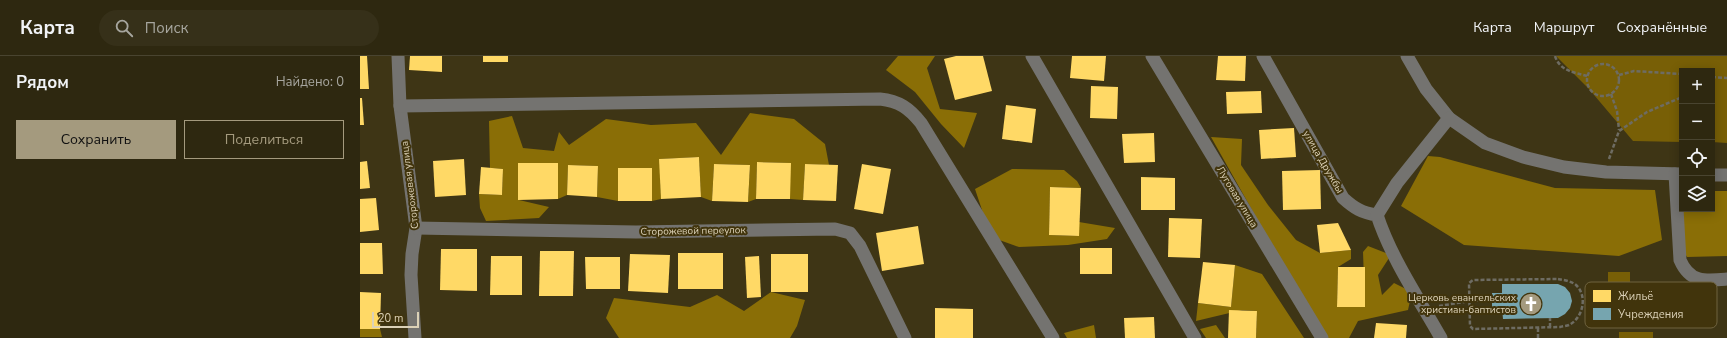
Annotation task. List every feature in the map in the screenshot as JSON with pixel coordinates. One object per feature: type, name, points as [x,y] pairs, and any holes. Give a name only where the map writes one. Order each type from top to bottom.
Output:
[{"type":"street","name":"Сторожевая улица","points":[[398,56],[400,106],[416,228],[412,254],[411,275],[416,338]]},
{"type":"street","points":[[1032,56],[1195,338]]},
{"type":"street","name":"Луговая улица","points":[[1152,56],[1322,338]]},
{"type":"street","name":"улица Дружбы","points":[[1263,56],[1343,198],[1354,208],[1367,214],[1377,215]]},
{"type":"street","points":[[1407,56],[1426,89],[1449,118],[1485,143],[1523,157],[1564,168],[1606,172],[1678,174],[1680,260],[1684,270],[1690,276],[1700,280],[1727,279]]},
{"type":"street","points":[[400,106],[880,99],[893,101],[904,105],[914,113],[921,122],[1053,338]]},
{"type":"street","points":[[1440,338],[1385,237],[1377,215],[1397,183],[1449,118]]},
{"type":"street","points":[[1715,174],[1727,175]]},
{"type":"street","name":"Сторожевой переулок","points":[[416,228],[636,232],[835,229],[850,233],[860,246],[905,338]]},
{"type":"path","points":[[1555,56],[1557,64],[1567,70],[1587,76]]},
{"type":"path","points":[[1600,64],[1612,66],[1619,75],[1618,87],[1611,94],[1599,96],[1594,94],[1589,89],[1587,76],[1594,66],[1600,64]]},
{"type":"path","points":[[1619,75],[1634,71],[1679,74]]},
{"type":"path","points":[[1715,77],[1727,78]]},
{"type":"path","points":[[1606,172],[1619,130],[1617,111],[1611,94]]},
{"type":"path","points":[[1619,130],[1647,112],[1679,98]]},
{"type":"path","points":[[1473,280],[1568,280],[1575,284],[1581,292],[1583,301],[1582,311],[1569,325],[1550,327],[1473,329],[1470,326],[1469,283],[1473,280]]},
{"type":"path","points":[[1427,313],[1442,305],[1492,300]]},
{"type":"path","points":[[1550,318],[1550,327]]},
{"type":"path","points":[[1538,327],[1538,338]]},
{"type":"shaded area","points":[[898,56],[935,56],[927,68],[940,109],[977,113],[964,148],[941,124],[915,92],[886,70]]},
{"type":"shaded area","points":[[1556,56],[1727,56],[1727,143],[1715,142],[1715,68],[1679,68],[1679,142],[1633,141],[1589,89]]},
{"type":"shaded area","points":[[750,113],[794,119],[825,144],[829,165],[805,164],[803,200],[790,199],[790,163],[757,162],[756,199],[748,202],[750,165],[714,164],[712,201],[701,197],[699,157],[660,159],[661,199],[652,201],[652,168],[618,168],[618,201],[597,197],[598,166],[568,165],[567,195],[558,199],[558,163],[519,200],[549,207],[539,218],[486,221],[480,208],[479,194],[502,195],[503,169],[490,168],[489,121],[512,116],[523,148],[554,151],[559,132],[569,145],[606,119],[651,125],[696,123],[721,155]]},
{"type":"shaded area","points":[[1211,137],[1242,139],[1241,165],[1268,205],[1296,240],[1320,253],[1351,250],[1351,259],[1338,267],[1337,307],[1365,307],[1363,252],[1368,246],[1391,255],[1378,275],[1382,295],[1394,283],[1412,292],[1408,310],[1358,321],[1349,338],[1324,338]]},
{"type":"shaded area","points":[[1428,156],[1440,157],[1555,188],[1655,190],[1662,240],[1619,256],[1464,245],[1401,206]]},
{"type":"shaded area","points":[[1012,169],[1064,170],[1077,181],[1081,188],[1050,187],[1049,235],[1079,236],[1079,222],[1115,228],[1107,239],[1068,245],[1019,247],[991,237],[975,189]]},
{"type":"shaded area","points":[[1715,191],[1727,191],[1727,256],[1687,257],[1674,234],[1681,212],[1715,212]]},
{"type":"shaded area","points":[[1235,265],[1262,274],[1304,338],[1256,338],[1257,311],[1242,310],[1196,321],[1198,303],[1231,307]]},
{"type":"shaded area","points":[[1608,272],[1630,272],[1630,282],[1608,282]]},
{"type":"shaded area","points":[[771,292],[805,300],[797,326],[790,338],[619,338],[606,318],[614,298],[690,307],[717,295],[744,311]]},
{"type":"shaded area","points":[[1094,325],[1096,338],[1067,338],[1064,333]]},
{"type":"shaded area","points":[[1216,325],[1225,338],[1206,338],[1200,329]]},
{"type":"shaded area","points":[[360,329],[380,329],[382,337],[360,337]]},
{"type":"shaded area","points":[[1619,332],[1653,332],[1653,338],[1619,338]]},
{"type":"building: Жильё","points":[[360,56],[367,56],[369,89],[360,89]]},
{"type":"building: Жильё","points":[[410,56],[442,56],[442,72],[409,70]]},
{"type":"building: Жильё","points":[[483,56],[508,56],[508,62],[483,62]]},
{"type":"building: Жильё","points":[[956,56],[983,56],[992,91],[955,100],[944,59]]},
{"type":"building: Жильё","points":[[1072,56],[1106,56],[1104,81],[1070,78]]},
{"type":"building: Жильё","points":[[1218,56],[1246,56],[1245,81],[1216,80]]},
{"type":"building: Жильё","points":[[1091,86],[1118,87],[1117,119],[1090,118]]},
{"type":"building: Жильё","points":[[1261,91],[1262,113],[1227,114],[1226,92]]},
{"type":"building: Жильё","points":[[360,98],[362,98],[364,125],[360,125]]},
{"type":"building: Жильё","points":[[1006,105],[1036,109],[1032,143],[1002,139]]},
{"type":"building: Жильё","points":[[1294,128],[1296,157],[1261,159],[1259,130]]},
{"type":"building: Жильё","points":[[1154,133],[1155,162],[1124,163],[1122,134]]},
{"type":"building: Жильё","points":[[699,157],[701,197],[661,199],[659,159]]},
{"type":"building: Жильё","points":[[464,159],[466,195],[435,197],[433,161]]},
{"type":"building: Жильё","points":[[367,161],[370,188],[360,189],[360,162]]},
{"type":"building: Жильё","points":[[757,162],[791,163],[790,199],[756,199]]},
{"type":"building: Жильё","points":[[518,163],[558,163],[558,199],[518,200]]},
{"type":"building: Жильё","points":[[714,164],[750,165],[748,202],[712,201]]},
{"type":"building: Жильё","points":[[805,164],[838,165],[836,201],[803,200]]},
{"type":"building: Жильё","points":[[862,164],[891,169],[883,214],[854,209]]},
{"type":"building: Жильё","points":[[568,165],[598,166],[597,197],[567,195]]},
{"type":"building: Жильё","points":[[481,167],[503,169],[502,195],[479,194]]},
{"type":"building: Жильё","points":[[618,168],[652,168],[652,201],[618,201]]},
{"type":"building: Жильё","points":[[1320,170],[1321,209],[1283,210],[1282,171]]},
{"type":"building: Жильё","points":[[1141,177],[1175,178],[1175,210],[1141,210]]},
{"type":"building: Жильё","points":[[1050,187],[1081,188],[1079,236],[1049,235]]},
{"type":"building: Жильё","points":[[376,198],[379,230],[360,232],[360,199]]},
{"type":"building: Жильё","points":[[1169,218],[1202,219],[1200,258],[1168,257]]},
{"type":"building: Жильё","points":[[1338,223],[1351,250],[1320,253],[1317,225]]},
{"type":"building: Жильё","points":[[918,226],[924,264],[882,271],[876,233]]},
{"type":"building: Жильё","points":[[360,243],[382,243],[383,274],[360,274]]},
{"type":"building: Жильё","points":[[1080,248],[1112,248],[1112,274],[1080,274]]},
{"type":"building: Жильё","points":[[441,249],[477,249],[477,291],[440,290]]},
{"type":"building: Жильё","points":[[540,251],[574,251],[573,296],[539,296]]},
{"type":"building: Жильё","points":[[678,253],[723,253],[723,289],[678,289]]},
{"type":"building: Жильё","points":[[630,254],[670,255],[668,293],[628,291]]},
{"type":"building: Жильё","points":[[771,254],[808,254],[808,292],[771,292]]},
{"type":"building: Жильё","points":[[491,256],[522,256],[522,295],[490,295]]},
{"type":"building: Жильё","points":[[759,256],[761,297],[747,298],[745,257]]},
{"type":"building: Жильё","points":[[585,257],[620,257],[620,289],[586,289]]},
{"type":"building: Жильё","points":[[1203,262],[1235,265],[1231,307],[1198,303]]},
{"type":"building: Жильё","points":[[1338,267],[1365,267],[1365,307],[1337,307]]},
{"type":"building: Жильё","points":[[360,292],[381,293],[380,329],[360,329]]},
{"type":"building: Жильё","points":[[935,308],[973,309],[973,338],[935,338]]},
{"type":"building: Жильё","points":[[1229,310],[1257,311],[1256,338],[1228,338]]},
{"type":"building: Жильё","points":[[1154,317],[1155,338],[1125,338],[1124,318]]},
{"type":"building: Жильё","points":[[1376,323],[1407,325],[1406,338],[1374,338]]},
{"type":"building: Учреждения","name":"Церковь евангельских христиан-баптистов","points":[[1502,284],[1558,284],[1565,287],[1570,293],[1572,301],[1570,308],[1565,314],[1558,318],[1503,319],[1502,308],[1492,308],[1492,293],[1502,293]]},
{"type":"place","name":"Церковь евангельских христиан-баптистов","points":[[1531,304]]}]
